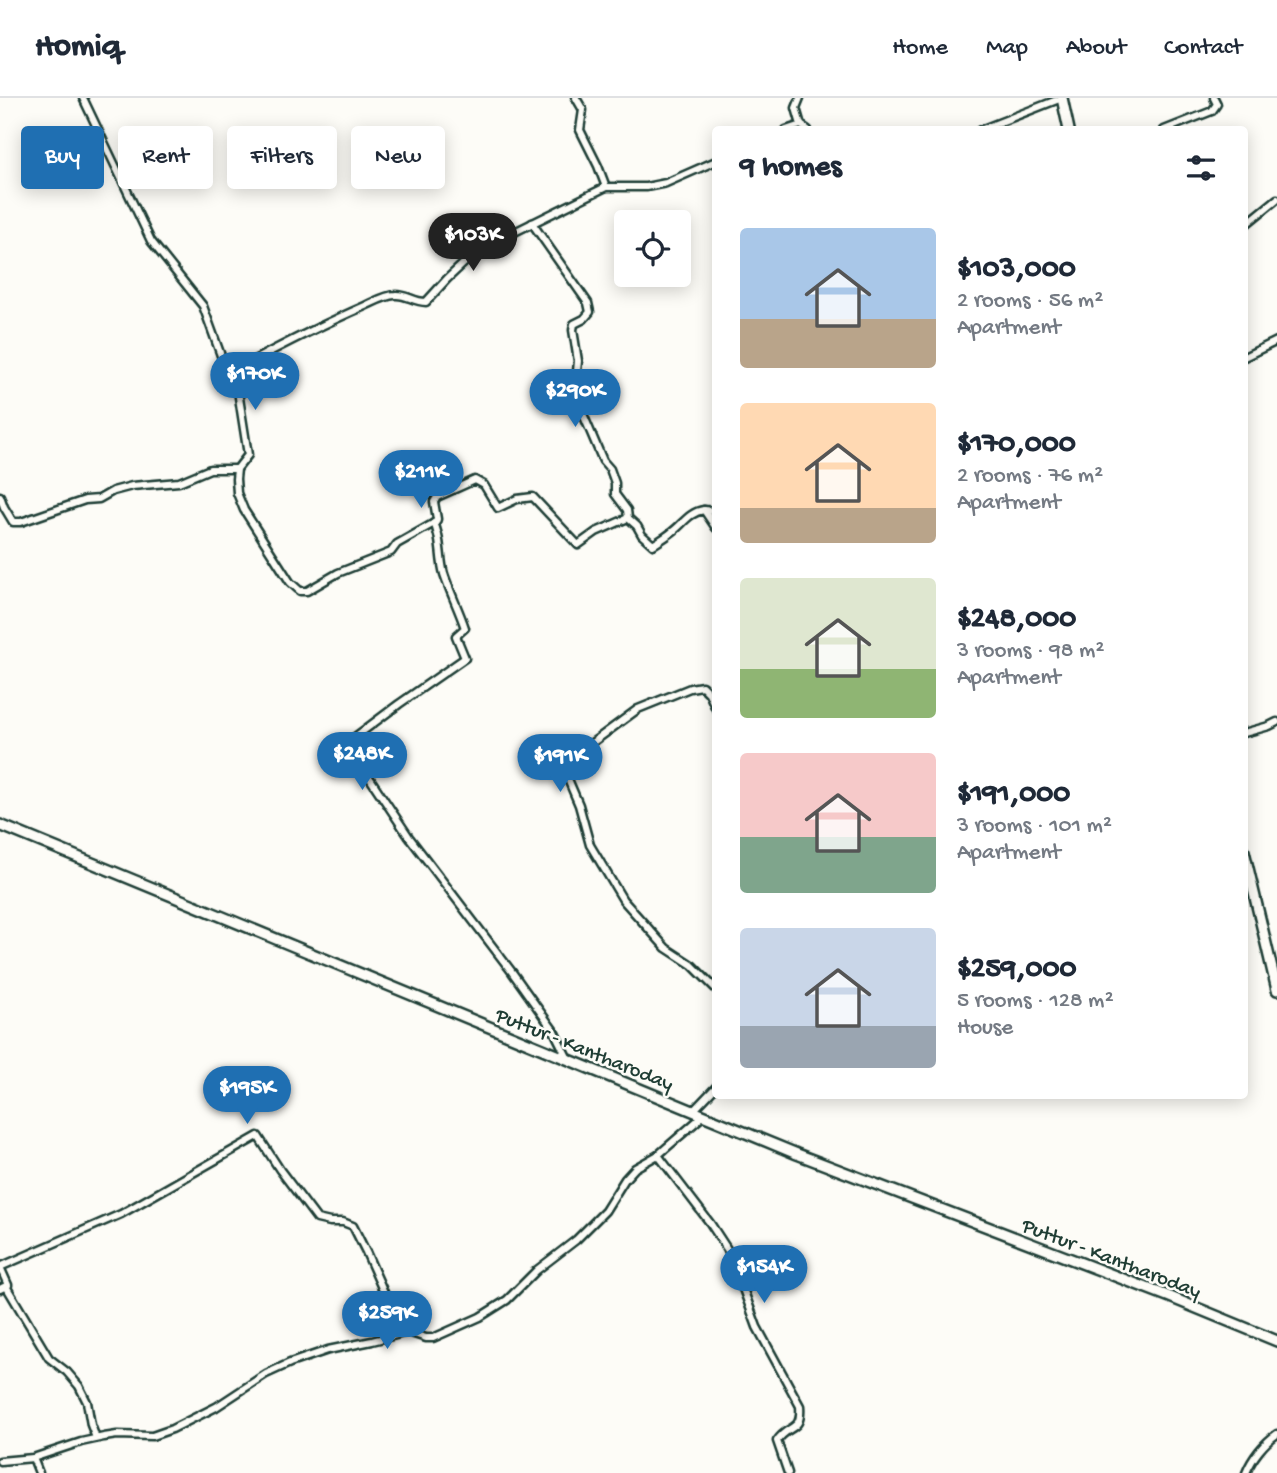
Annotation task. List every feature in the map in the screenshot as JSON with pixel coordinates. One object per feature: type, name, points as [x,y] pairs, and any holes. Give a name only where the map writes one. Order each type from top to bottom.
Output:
[{"type":"main road","points":[[1062,98],[1068,126]]},
{"type":"main road","name":"Puttur - Kantharoday","points":[[0,825],[797,1154],[1170,1297],[1277,1341]]},
{"type":"main road","points":[[1248,865],[1273,954],[1277,990]]},
{"type":"street","points":[[83,98],[151,241],[203,306],[224,364],[238,391],[248,456],[237,469],[237,493],[244,510],[290,582],[300,592],[307,591],[338,573],[391,552],[397,544],[435,523]]},
{"type":"street","points":[[576,98],[583,110],[580,130],[606,187]]},
{"type":"street","points":[[800,98],[796,108],[804,126]]},
{"type":"street","points":[[990,126],[1062,98]]},
{"type":"street","points":[[1174,126],[1212,111],[1217,104],[1214,98]]},
{"type":"street","points":[[230,373],[336,319],[394,294],[417,302],[426,302],[478,250],[606,187],[646,187],[666,183],[712,163]]},
{"type":"street","points":[[1248,223],[1277,199]]},
{"type":"street","points":[[532,223],[588,303],[590,312],[574,324],[573,330],[578,361],[577,400],[603,461],[610,469],[615,483],[615,494],[627,510],[628,519],[638,526],[642,536],[653,545],[697,511],[712,511]]},
{"type":"street","points":[[1248,355],[1277,341]]},
{"type":"street","points":[[0,496],[13,522],[21,522],[85,500],[99,499],[113,491],[132,486],[178,482],[210,469],[237,469]]},
{"type":"street","points":[[568,1059],[554,1031],[409,837],[349,747],[351,740],[389,711],[466,658],[456,636],[465,628],[444,575],[440,554],[433,502],[437,497],[475,480],[484,485],[498,508],[517,499],[533,497],[578,545],[596,532],[628,519]]},
{"type":"street","points":[[704,510],[712,522]]},
{"type":"street","points":[[712,700],[702,686],[690,688],[638,709],[562,765],[579,805],[590,845],[623,900],[666,948],[692,965],[712,985]]},
{"type":"street","points":[[1248,732],[1277,722]]},
{"type":"street","points":[[693,1111],[712,1091]]},
{"type":"street","points":[[0,1461],[33,1458],[96,1438],[117,1435],[152,1436],[216,1407],[266,1374],[290,1363],[328,1350],[402,1333],[433,1338],[480,1317],[507,1300],[537,1270],[576,1240],[605,1211],[635,1168],[658,1155],[704,1115]]},
{"type":"street","points":[[96,1438],[87,1402],[79,1386],[49,1358],[3,1287],[8,1285],[0,1267],[121,1214],[258,1136],[317,1219],[353,1226],[402,1333]]},
{"type":"street","points":[[658,1155],[727,1249],[757,1327],[800,1406],[801,1419],[798,1424],[782,1434],[777,1441],[789,1473]]},
{"type":"street","points":[[1246,1473],[1268,1440],[1277,1434]]},
{"type":"street","points":[[33,1458],[38,1473]]}]
